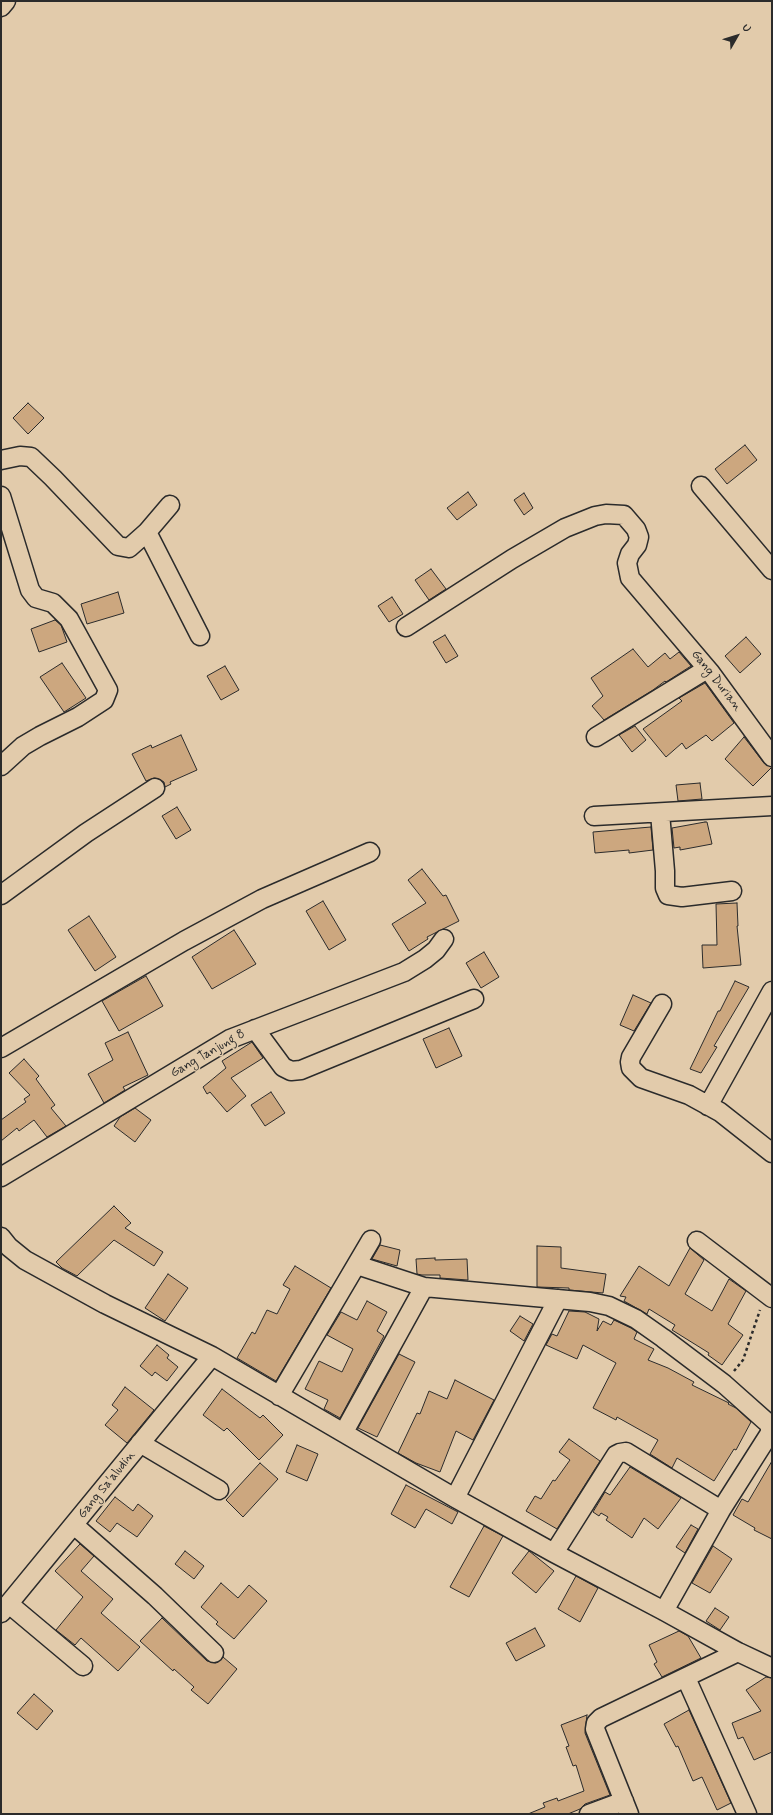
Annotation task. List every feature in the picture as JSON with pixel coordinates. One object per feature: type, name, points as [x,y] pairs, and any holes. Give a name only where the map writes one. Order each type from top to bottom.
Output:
[{"type":"street","points":[[1,7],[6,1]]},
{"type":"street","points":[[1,460],[20,456],[31,457],[54,478],[118,546],[128,548],[147,532],[170,505]]},
{"type":"street","points":[[701,486],[772,570]]},
{"type":"street","points":[[1,496],[30,590],[36,598],[53,603],[69,619],[108,690],[104,700],[78,717],[23,746],[1,766]]},
{"type":"street","name":"Gang Durian","points":[[406,627],[565,528],[595,516],[606,514],[624,515],[636,529],[639,537],[637,545],[628,559],[628,573],[632,582],[646,595],[707,669],[772,757]]},
{"type":"street","points":[[147,532],[200,636]]},
{"type":"street","points":[[596,737],[707,669]]},
{"type":"street","points":[[1,895],[86,833],[155,788]]},
{"type":"street","points":[[594,816],[772,806]]},
{"type":"street","points":[[660,813],[665,888],[668,895],[682,897],[732,891]]},
{"type":"street","points":[[1,1048],[184,941],[262,899],[370,852]]},
{"type":"street","name":"Gang Tanjung 8","points":[[1,1177],[230,1039],[333,1001],[404,972],[436,950],[444,939]]},
{"type":"street","points":[[708,1106],[772,991]]},
{"type":"street","points":[[255,1029],[283,1067],[291,1071],[301,1070],[474,999]]},
{"type":"street","points":[[662,1004],[631,1057],[631,1068],[641,1078],[689,1095],[720,1112],[772,1153]]},
{"type":"street","points":[[1,1237],[9,1247],[25,1260],[105,1304],[212,1356],[278,1396],[344,1432],[456,1498],[554,1553],[738,1652],[772,1668]]},
{"type":"street","points":[[278,1396],[371,1240]]},
{"type":"street","points":[[697,1241],[768,1296]]},
{"type":"street","points":[[357,1265],[424,1287],[590,1302],[609,1306],[636,1318],[724,1384],[765,1420],[770,1428],[770,1433],[721,1510],[664,1611]]},
{"type":"street","points":[[344,1432],[424,1287]]},
{"type":"street","points":[[456,1498],[558,1299]]},
{"type":"street","name":"Gang Sa'aludin","points":[[5,1609],[212,1356]]},
{"type":"street","points":[[140,1443],[220,1490]]},
{"type":"street","points":[[554,1553],[616,1455],[620,1453],[626,1452],[721,1510]]},
{"type":"street","points":[[74,1525],[160,1601],[214,1653]]},
{"type":"street","points":[[5,1609],[83,1666]]},
{"type":"street","points":[[589,1814],[627,1808],[595,1729],[596,1723],[601,1718],[738,1652]]},
{"type":"street","points":[[686,1678],[746,1814]]},
{"type":"path","points":[[724,1384],[743,1360],[768,1296]]},
{"type":"building","points":[[28,403],[44,418],[28,434],[13,418]]},
{"type":"building","points":[[745,445],[757,460],[727,484],[715,469]]},
{"type":"building","points":[[468,492],[477,505],[457,520],[447,508]]},
{"type":"building","points":[[524,493],[533,508],[524,515],[514,500]]},
{"type":"building","points":[[431,569],[446,589],[429,600],[415,580]]},
{"type":"building","points":[[118,592],[124,613],[87,624],[81,604]]},
{"type":"building","points":[[392,597],[403,614],[389,622],[378,606]]},
{"type":"building","points":[[55,620],[61,625],[67,642],[39,652],[31,629]]},
{"type":"building","points":[[445,635],[458,656],[446,663],[433,642]]},
{"type":"building","points":[[746,637],[761,654],[740,673],[725,656]]},
{"type":"building","points":[[633,649],[648,667],[665,653],[670,659],[679,652],[691,666],[604,720],[592,706],[603,696],[591,678]]},
{"type":"building","points":[[62,663],[86,698],[64,712],[40,677]]},
{"type":"building","points":[[225,666],[239,690],[221,700],[207,676]]},
{"type":"building","points":[[705,683],[734,723],[712,741],[706,735],[686,749],[682,743],[666,757],[643,729],[682,701],[679,698]]},
{"type":"building","points":[[635,726],[646,740],[632,752],[619,735]]},
{"type":"building","points":[[181,735],[197,770],[170,782],[171,784],[165,787],[164,782],[159,779],[154,778],[146,781],[132,754],[151,745],[152,748]]},
{"type":"building","points":[[744,737],[764,763],[772,767],[753,786],[725,759]]},
{"type":"building","points":[[700,783],[702,799],[678,801],[676,785]]},
{"type":"building","points":[[177,807],[191,830],[176,839],[162,816]]},
{"type":"building","points":[[707,822],[712,844],[680,850],[680,847],[674,848],[672,828]]},
{"type":"building","points":[[651,827],[653,850],[629,853],[629,850],[595,853],[593,832]]},
{"type":"building","points":[[422,869],[443,896],[446,895],[459,921],[427,937],[428,939],[409,951],[392,924],[426,903],[408,880]]},
{"type":"building","points":[[323,901],[346,940],[329,950],[306,911]]},
{"type":"building","points":[[737,903],[737,926],[741,965],[703,968],[702,945],[717,945],[716,904]]},
{"type":"building","points":[[89,916],[116,957],[95,971],[68,930]]},
{"type":"building","points":[[234,930],[256,964],[212,989],[192,957]]},
{"type":"building","points":[[484,952],[499,977],[481,988],[466,963]]},
{"type":"building","points":[[146,976],[163,1006],[119,1031],[102,1001]]},
{"type":"building","points":[[735,981],[749,987],[714,1046],[717,1047],[701,1073],[690,1069],[718,1011],[720,1011]]},
{"type":"building","points":[[633,995],[651,1003],[634,1031],[620,1025]]},
{"type":"building","points":[[449,1028],[462,1056],[436,1068],[423,1039]]},
{"type":"building","points":[[128,1032],[148,1075],[123,1087],[125,1090],[104,1103],[88,1074],[113,1060],[105,1043]]},
{"type":"building","points":[[252,1042],[263,1058],[231,1078],[246,1096],[227,1112],[210,1092],[207,1094],[203,1087],[226,1068],[222,1061]]},
{"type":"building","points":[[24,1059],[39,1076],[36,1079],[55,1105],[51,1108],[66,1126],[47,1137],[34,1120],[19,1131],[17,1128],[1,1141],[1,1120],[26,1102],[24,1099],[30,1095],[9,1073]]},
{"type":"building","points":[[271,1092],[285,1113],[265,1126],[251,1105]]},
{"type":"building","points":[[135,1108],[151,1120],[135,1142],[114,1126],[120,1117]]},
{"type":"building","points":[[114,1206],[131,1223],[125,1228],[163,1252],[154,1266],[114,1240],[77,1276],[62,1268],[56,1262]]},
{"type":"building","points":[[380,1245],[400,1250],[397,1266],[372,1259]]},
{"type":"building","points":[[537,1246],[561,1247],[561,1268],[606,1274],[603,1293],[569,1290],[569,1288],[537,1287]]},
{"type":"building","points":[[690,1248],[704,1260],[685,1294],[712,1311],[729,1279],[746,1291],[728,1324],[743,1335],[722,1365],[708,1355],[709,1353],[672,1330],[675,1325],[649,1309],[647,1314],[624,1301],[626,1297],[620,1296],[639,1266],[669,1286]]},
{"type":"building","points":[[435,1258],[435,1260],[467,1259],[468,1280],[440,1278],[440,1275],[417,1274],[416,1259]]},
{"type":"building","points":[[295,1266],[331,1288],[276,1381],[237,1358],[252,1332],[255,1334],[267,1310],[277,1314],[290,1289],[283,1285]]},
{"type":"building","points":[[168,1274],[188,1288],[165,1321],[145,1308]]},
{"type":"building","points":[[367,1301],[387,1312],[377,1331],[384,1336],[340,1418],[324,1409],[328,1400],[305,1389],[319,1361],[342,1372],[353,1349],[327,1335],[341,1312],[357,1320]]},
{"type":"building","points":[[569,1311],[585,1312],[599,1319],[597,1331],[603,1321],[611,1325],[614,1320],[631,1328],[637,1332],[634,1339],[654,1349],[648,1360],[668,1368],[694,1382],[692,1385],[729,1403],[728,1404],[736,1408],[751,1422],[736,1450],[734,1449],[714,1481],[677,1458],[672,1468],[650,1454],[658,1440],[617,1417],[616,1420],[593,1408],[616,1363],[583,1345],[577,1359],[546,1345],[552,1334],[557,1336]]},
{"type":"building","points":[[520,1316],[533,1324],[524,1341],[510,1331]]},
{"type":"building","points":[[157,1345],[169,1355],[167,1358],[178,1367],[167,1381],[155,1372],[152,1376],[140,1366]]},
{"type":"building","points":[[399,1354],[415,1362],[377,1437],[358,1428]]},
{"type":"building","points":[[455,1380],[494,1400],[473,1440],[456,1431],[440,1472],[416,1463],[398,1453],[417,1413],[420,1414],[429,1391],[447,1399]]},
{"type":"building","points":[[125,1387],[154,1410],[127,1443],[105,1425],[118,1410],[112,1405]]},
{"type":"building","points":[[222,1389],[260,1418],[263,1415],[283,1435],[259,1460],[227,1428],[224,1431],[203,1415]]},
{"type":"building","points":[[569,1439],[600,1461],[557,1529],[526,1511],[535,1496],[541,1499],[553,1480],[555,1481],[570,1460],[559,1452]]},
{"type":"building","points":[[297,1445],[318,1454],[307,1481],[286,1472]]},
{"type":"building","points":[[772,1461],[772,1539],[754,1530],[755,1528],[733,1515],[742,1499],[748,1502]]},
{"type":"building","points":[[260,1463],[278,1479],[243,1517],[226,1500]]},
{"type":"building","points":[[630,1467],[681,1498],[658,1529],[644,1518],[632,1538],[606,1520],[608,1517],[601,1513],[599,1516],[593,1512],[605,1492],[610,1495]]},
{"type":"building","points":[[406,1485],[458,1512],[452,1524],[426,1509],[415,1528],[391,1514]]},
{"type":"building","points":[[115,1497],[133,1511],[138,1504],[153,1516],[137,1537],[117,1523],[110,1532],[96,1521]]},
{"type":"building","points":[[691,1525],[698,1529],[685,1553],[676,1547]]},
{"type":"building","points":[[484,1526],[503,1536],[469,1597],[450,1587]]},
{"type":"building","points":[[80,1544],[94,1556],[81,1571],[113,1599],[101,1613],[140,1647],[118,1671],[81,1638],[75,1645],[56,1630],[83,1597],[55,1571]]},
{"type":"building","points":[[713,1546],[732,1559],[710,1593],[692,1583]]},
{"type":"building","points":[[185,1551],[204,1566],[194,1579],[175,1564]]},
{"type":"building","points":[[529,1551],[554,1571],[536,1593],[512,1573]]},
{"type":"building","points":[[576,1576],[598,1588],[580,1622],[558,1609]]},
{"type":"building","points":[[221,1583],[238,1598],[249,1585],[267,1601],[234,1639],[216,1624],[218,1622],[201,1607]]},
{"type":"building","points":[[715,1608],[729,1617],[720,1630],[706,1621]]},
{"type":"building","points":[[162,1618],[207,1661],[216,1663],[223,1657],[237,1669],[208,1704],[191,1690],[194,1687],[174,1669],[173,1671],[140,1641]]},
{"type":"building","points":[[535,1628],[545,1646],[516,1661],[506,1643]]},
{"type":"building","points":[[679,1631],[688,1636],[701,1658],[662,1677],[654,1664],[657,1662],[649,1645]]},
{"type":"building","points":[[766,1677],[772,1678],[772,1752],[754,1760],[743,1737],[738,1739],[732,1723],[761,1711],[746,1690]]},
{"type":"building","points":[[34,1694],[53,1711],[37,1730],[17,1713]]},
{"type":"building","points":[[689,1710],[731,1803],[717,1810],[702,1777],[693,1781],[678,1746],[676,1747],[664,1724]]},
{"type":"building","points":[[587,1715],[585,1733],[610,1795],[585,1804],[580,1809],[568,1814],[528,1814],[545,1807],[543,1803],[557,1798],[558,1801],[584,1791],[576,1765],[573,1766],[566,1747],[569,1746],[561,1725]]}]
